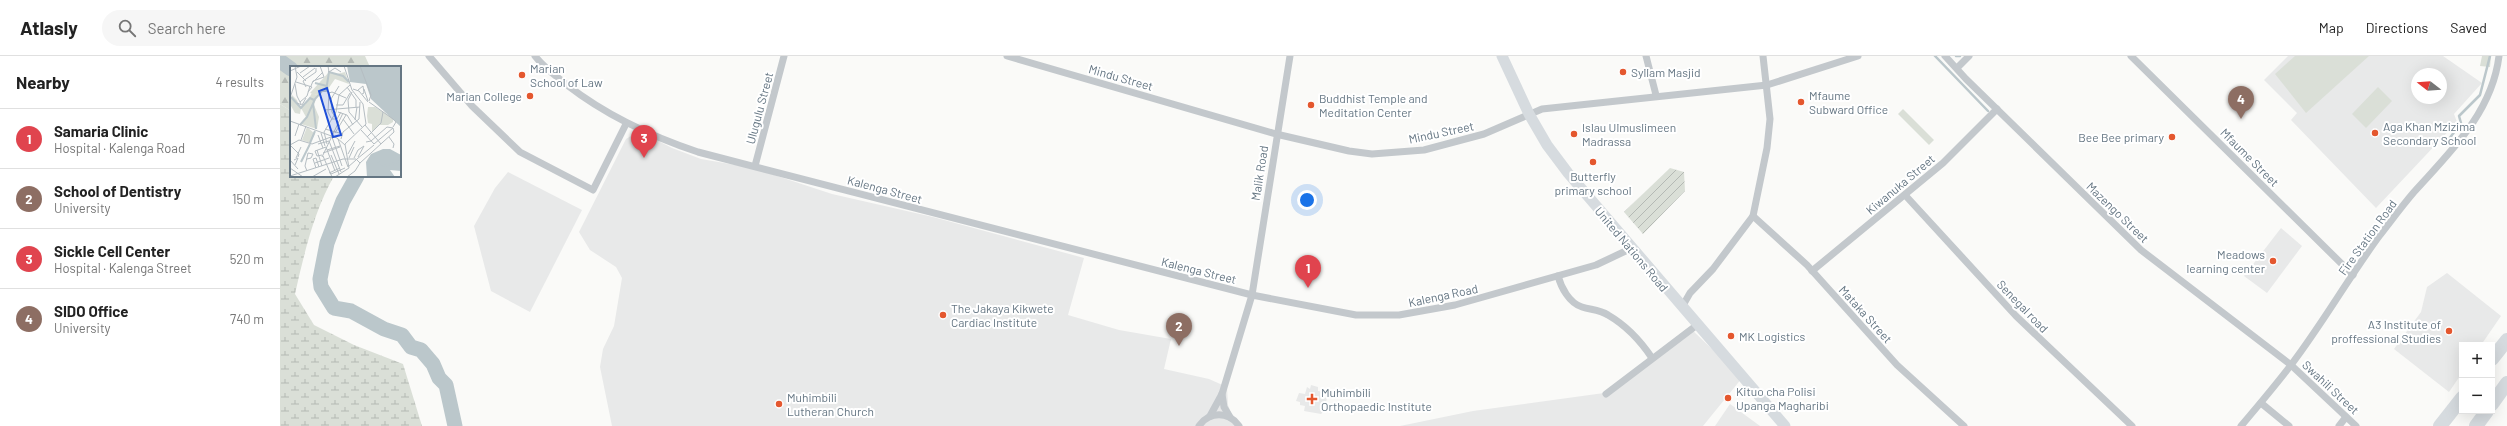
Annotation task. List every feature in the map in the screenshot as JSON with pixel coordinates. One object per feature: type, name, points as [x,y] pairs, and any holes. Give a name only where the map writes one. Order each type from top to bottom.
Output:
[{"type":"highway","points":[[2495,355],[2507,340]]},
{"type":"highway","points":[[2495,400],[2507,383]]},
{"type":"highway","points":[[2440,426],[2459,402]]},
{"type":"highway","points":[[2476,426],[2485,414]]},
{"type":"street","points":[[429,56],[472,106],[520,152],[593,190],[626,124]]},
{"type":"street","name":"Kalenga Street","points":[[535,56],[591,103],[626,124],[669,143],[1252,295]]},
{"type":"street","name":"Ulugulu Street","points":[[755,166],[784,56]]},
{"type":"street","name":"Mindu Street","points":[[1008,56],[1276,134],[1349,151],[1372,154],[1424,150],[1484,134],[1529,114],[1559,106],[1767,85],[1858,56]]},
{"type":"street","name":"Malik Road","points":[[1199,426],[1210,416],[1222,394],[1252,295],[1276,134],[1290,56]]},
{"type":"street","name":"United Nations Road","points":[[1502,56],[1529,114],[1547,145],[1568,173],[1785,426]]},
{"type":"street","points":[[1646,56],[1656,96]]},
{"type":"street","points":[[1682,307],[1690,293],[1713,269],[1754,216],[1767,148],[1770,120],[1763,56]]},
{"type":"street","name":"Mazengo Street","points":[[1945,56],[2141,250],[2291,365]]},
{"type":"street","points":[[1957,68],[1969,56]]},
{"type":"street","name":"Mfaume Street","points":[[2131,56],[2353,275]]},
{"type":"street","name":"Fire Station Road","points":[[2241,426],[2291,365],[2393,218],[2447,158],[2482,110],[2495,77],[2499,56]]},
{"type":"street","name":"Kiwanuka Street","points":[[1812,271],[1943,163],[1997,109]]},
{"type":"street","name":"Senegal road","points":[[1905,195],[2016,316],[2132,426]]},
{"type":"street","name":"Mataka Street","points":[[1754,216],[1812,271],[1897,365],[1964,426]]},
{"type":"street","name":"Kalenga Road","points":[[1252,295],[1356,315],[1399,315],[1455,305],[1558,276],[1596,265],[1632,248]]},
{"type":"street","points":[[1558,276],[1562,287],[1576,305],[1598,309],[1625,326],[1640,341],[1652,358]]},
{"type":"street","points":[[1606,394],[1697,325]]},
{"type":"street","name":"Swahili Street","points":[[2291,365],[2356,426]]},
{"type":"street","points":[[1222,394],[1224,406],[1230,417],[1239,426]]},
{"type":"street","points":[[2261,403],[2289,426]]},
{"type":"street","points":[[1210,416],[1217,414],[1230,417]]},
{"type":"street","points":[[2339,426],[2346,417]]},
{"type":"shaded area","name":"Aga Khan Mzizima Secondary School","points":[[2288,56],[2443,56],[2482,83],[2454,114],[2457,122],[2376,208],[2291,120],[2297,113],[2264,80]]},
{"type":"shaded area","points":[[639,131],[672,148],[701,159],[753,168],[832,194],[933,217],[1084,258],[1068,315],[1119,330],[1171,339],[1164,369],[1209,379],[1227,387],[1228,405],[1236,426],[612,426],[600,367],[603,349],[614,326],[622,278],[616,267],[590,250],[579,232],[626,139]]},
{"type":"shaded area","points":[[508,172],[582,210],[530,312],[491,291],[474,226],[495,188]]},
{"type":"shaded area","name":"Meadows learning center","points":[[2281,228],[2302,246],[2267,293],[2244,276]]},
{"type":"shaded area","name":"A3 Institute of proffessional Studies","points":[[2447,273],[2501,316],[2483,342],[2459,342],[2459,377],[2449,392],[2394,349],[2421,312],[2427,287]]},
{"type":"shaded area","points":[[1689,327],[1742,378],[1703,426],[1400,426],[1473,411],[1604,393]]},
{"type":"shaded area","name":"Muhimbili Orthopaedic Institute","points":[[1311,385],[1318,387],[1318,391],[1325,392],[1323,397],[1327,398],[1324,411],[1321,414],[1304,411],[1305,406],[1300,405],[1300,402],[1296,401],[1299,393],[1305,394],[1307,387],[1310,389]]},
{"type":"shaded area","points":[[1730,404],[1760,426],[1715,426]]},
{"type":"green space","points":[[280,56],[365,56],[370,66],[290,66],[290,110],[280,104]]},
{"type":"green space","points":[[2295,56],[2369,56],[2306,113],[2275,74]]},
{"type":"green space","points":[[2482,56],[2491,56],[2490,67],[2480,66]]},
{"type":"green space","points":[[2378,87],[2392,101],[2366,128],[2352,114]]},
{"type":"green space","points":[[280,104],[290,110],[290,177],[333,177],[315,218],[295,294],[314,325],[354,345],[403,364],[422,426],[280,426]]},
{"type":"green space","points":[[1903,109],[1934,140],[1929,145],[1898,114]]},
{"type":"green space","points":[[1670,168],[1684,172],[1685,191],[1643,234],[1624,212]]},
{"type":"waterway","points":[[1935,56],[1988,111]]},
{"type":"waterway","points":[[2449,139],[2461,123],[2459,116],[2480,95],[2490,56]]},
{"type":"waterway","points":[[280,61],[290,68]]},
{"type":"waterway","points":[[356,177],[343,201],[327,243],[320,279],[321,287],[334,308],[351,311],[384,329],[402,335],[411,347],[421,350],[433,364],[439,378],[446,385],[455,426]]},
{"type":"place","name":"Syllam Masjid","points":[[1623,72]]},
{"type":"place","name":"Marian School of Law","points":[[522,75]]},
{"type":"place","name":"Marian College","points":[[530,96]]},
{"type":"place","name":"Mfaume Subward Office","points":[[1801,102]]},
{"type":"place","name":"Buddhist Temple and Meditation Center","points":[[1311,105]]},
{"type":"place","name":"SIDO Office","points":[[2241,119]]},
{"type":"place","name":"Aga Khan Mzizima Secondary School","points":[[2375,133]]},
{"type":"place","name":"Islau Ulmuslimeen Madrassa","points":[[1574,134]]},
{"type":"place","name":"Bee Bee primary","points":[[2172,137]]},
{"type":"place","name":"Sickle Cell Center","points":[[644,158]]},
{"type":"place","name":"Butterfly primary school","points":[[1593,162]]},
{"type":"place","name":"Meadows learning center","points":[[2273,261]]},
{"type":"place","name":"Samaria Clinic","points":[[1308,288]]},
{"type":"place","name":"The Jakaya Kikwete Cardiac Institute","points":[[943,315]]},
{"type":"place","name":"A3 Institute of proffessional Studies","points":[[2449,331]]},
{"type":"place","name":"MK Logistics","points":[[1731,336]]},
{"type":"place","name":"School of Dentistry","points":[[1179,346]]},
{"type":"place","name":"Kituo cha Polisi Upanga Magharibi","points":[[1728,398]]},
{"type":"place","name":"Muhimbili Orthopaedic Institute","points":[[1312,399]]},
{"type":"place","name":"Muhimbili Lutheran Church","points":[[779,404]]}]
